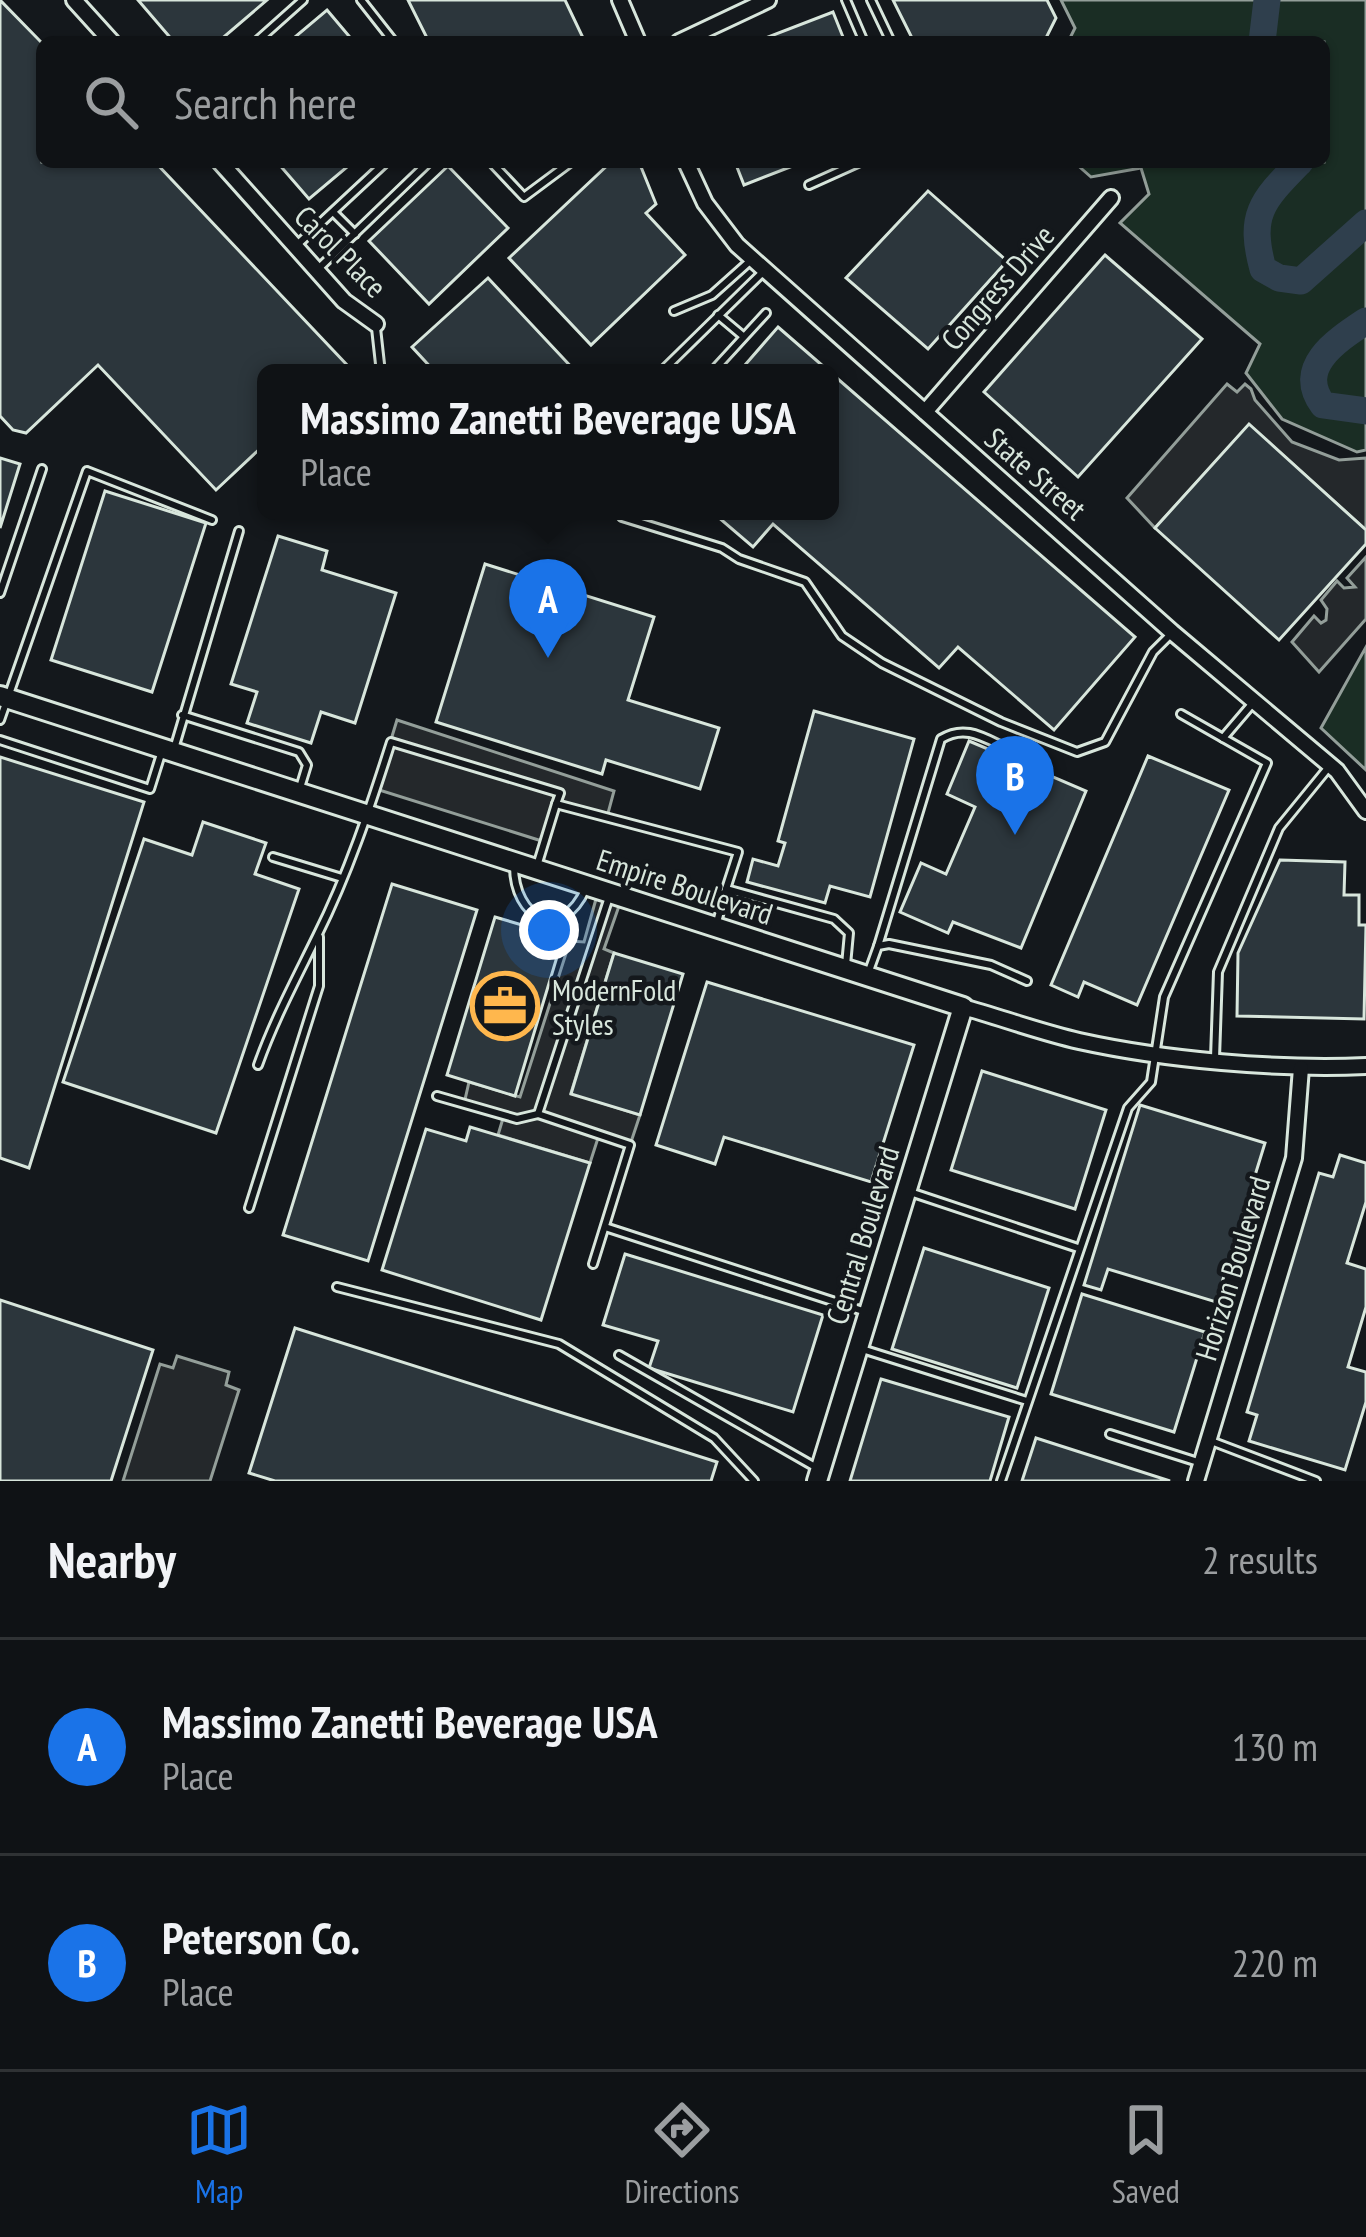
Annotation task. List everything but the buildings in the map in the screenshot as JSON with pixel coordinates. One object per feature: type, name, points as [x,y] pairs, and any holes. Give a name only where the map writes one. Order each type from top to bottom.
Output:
[{"type":"street","points":[[74,0],[107,36]]},
{"type":"street","points":[[620,0],[635,36]]},
{"type":"street","points":[[692,36],[768,0]]},
{"type":"street","name":"Carol Place","points":[[225,168],[344,301],[376,324]]},
{"type":"street","name":"State Street","points":[[689,168],[721,226],[753,258],[1172,632],[1330,765],[1366,811]]},
{"type":"street","name":"Congress Drive","points":[[925,412],[1111,198]]},
{"type":"street","name":"Empire Boulevard","points":[[4,697],[715,928],[1078,1040],[1158,1054],[1300,1068],[1366,1066]]},
{"type":"street","name":"Central Boulevard","points":[[819,1475],[963,1007]]},
{"type":"street","name":"Horizon Boulevard","points":[[1196,1481],[1294,1158],[1300,1068]]},
{"type":"lane","points":[[263,36],[303,0]]},
{"type":"lane","points":[[361,0],[389,36]]},
{"type":"lane","points":[[847,0],[862,36]]},
{"type":"lane","points":[[871,0],[888,36]]},
{"type":"lane","points":[[296,247],[380,168]]},
{"type":"lane","points":[[317,270],[423,168]]},
{"type":"lane","points":[[497,168],[524,196],[563,168]]},
{"type":"lane","points":[[809,185],[847,168]]},
{"type":"lane","points":[[332,212],[355,234]]},
{"type":"lane","points":[[674,311],[712,295],[753,258]]},
{"type":"lane","points":[[669,364],[766,270]]},
{"type":"lane","points":[[719,364],[766,313]]},
{"type":"lane","points":[[718,316],[744,337]]},
{"type":"lane","points":[[376,324],[380,364]]},
{"type":"lane","points":[[0,593],[42,469]]},
{"type":"lane","points":[[0,720],[4,697],[87,471],[212,520]]},
{"type":"lane","points":[[632,520],[722,548],[739,559],[805,582],[842,636],[882,663],[1001,722],[1077,752],[1105,742],[1153,652],[1172,632]]},
{"type":"lane","points":[[0,740],[150,789],[182,715],[239,531]]},
{"type":"lane","points":[[1223,738],[1255,702]]},
{"type":"lane","points":[[1001,1481],[1128,1108],[1151,1082],[1164,997],[1267,763],[1181,713]]},
{"type":"lane","points":[[182,715],[299,752],[307,765],[298,794]]},
{"type":"lane","points":[[867,974],[941,740],[966,731],[1004,747]]},
{"type":"lane","points":[[258,1065],[273,1021],[319,934],[369,815],[391,742],[560,794],[536,870]]},
{"type":"lane","points":[[1215,1058],[1218,972],[1279,828],[1330,765]]},
{"type":"lane","points":[[556,804],[737,852],[715,928]]},
{"type":"lane","points":[[272,857],[342,878]]},
{"type":"lane","points":[[514,862],[518,898],[552,920],[573,913],[587,887]]},
{"type":"lane","points":[[726,889],[835,919],[848,933],[845,968]]},
{"type":"lane","points":[[538,1114],[610,894]]},
{"type":"lane","points":[[250,1208],[319,986],[319,934]]},
{"type":"lane","points":[[878,946],[907,946],[991,965],[1027,981]]},
{"type":"lane","points":[[437,1096],[517,1119],[538,1114],[630,1145],[593,1264]]},
{"type":"lane","points":[[907,1191],[1078,1248]]},
{"type":"lane","points":[[604,1227],[869,1313]]},
{"type":"lane","points":[[337,1287],[560,1343],[714,1438],[754,1481]]},
{"type":"lane","points":[[858,1348],[1027,1401]]},
{"type":"lane","points":[[620,1355],[819,1475]]},
{"type":"lane","points":[[1110,1434],[1201,1464]]},
{"type":"lane","points":[[1208,1440],[1316,1481]]},
{"type":"green space","points":[[1061,0],[1366,0],[1366,450],[1357,452],[1282,419],[1246,373],[1260,344],[1120,223],[1149,194],[1141,168],[1330,168],[1330,36],[1071,36],[1075,28]]},
{"type":"green space","points":[[1081,168],[1141,168],[1091,177]]},
{"type":"green space","points":[[1366,647],[1366,770],[1321,728]]},
{"type":"shaded area","points":[[1227,384],[1237,392],[1245,384],[1251,389],[1292,442],[1339,460],[1366,458],[1366,530],[1249,425],[1155,528],[1127,498]]},
{"type":"shaded area","points":[[1366,557],[1366,619],[1319,672],[1292,642],[1314,616],[1321,623],[1326,620],[1327,609],[1321,600],[1337,581],[1344,588],[1355,587],[1347,578]]},
{"type":"shaded area","points":[[397,720],[614,791],[607,817],[557,804],[545,842],[376,789]]},
{"type":"shaded area","points":[[596,899],[619,906],[604,949],[614,953],[571,1093],[640,1115],[630,1145],[599,1135],[590,1163],[498,1135],[504,1115],[464,1104],[469,1082],[520,1097],[570,941],[584,942]]},
{"type":"shaded area","points":[[177,1356],[229,1372],[226,1385],[239,1390],[210,1481],[123,1481],[160,1364],[173,1368]]},
{"type":"waterway","points":[[1263,36],[1267,0]]},
{"type":"waterway","points":[[1294,168],[1268,198],[1258,221],[1263,269],[1279,278],[1301,281],[1366,223]]},
{"type":"waterway","points":[[1366,321],[1323,356],[1314,379],[1323,405],[1366,411]]},
{"type":"place","name":"Massimo Zanetti Beverage USA","points":[[548,658]]},
{"type":"place","name":"Peterson Co.","points":[[1015,835]]},
{"type":"place","name":"ModernFold Styles","points":[[505,1006]]}]
